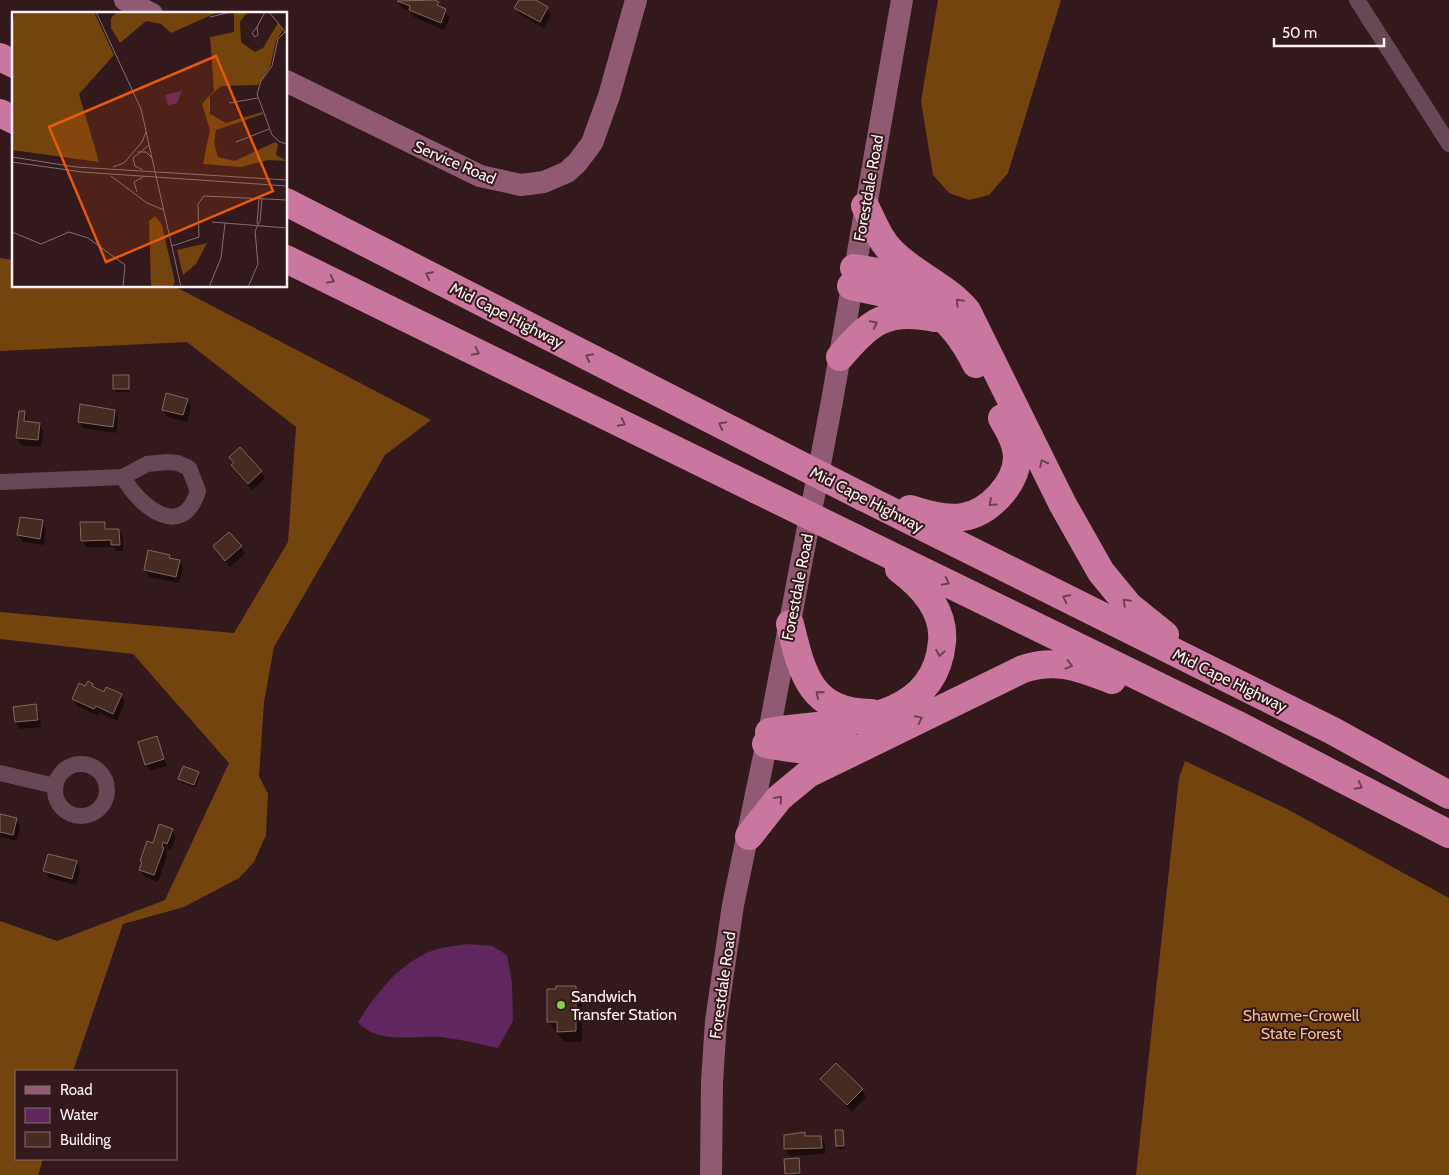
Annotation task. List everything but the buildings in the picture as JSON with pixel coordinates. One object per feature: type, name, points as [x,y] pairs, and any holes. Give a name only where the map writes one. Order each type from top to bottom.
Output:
[{"type":"highway","points":[[0,57],[12,63]]},
{"type":"highway","points":[[0,113],[12,119]]},
{"type":"highway","name":"Mid Cape Highway","points":[[288,203],[863,497],[1346,738],[1449,795]]},
{"type":"highway","points":[[865,206],[890,251],[912,269],[960,302],[974,322],[1062,503],[1100,572],[1114,590],[1145,620],[1219,675]]},
{"type":"highway","points":[[288,261],[1315,764],[1449,834]]},
{"type":"highway","points":[[853,277],[931,281]]},
{"type":"highway","points":[[853,277],[926,305],[949,321],[963,339],[1013,440],[1017,457],[1012,475],[995,501],[982,510],[966,517],[943,517],[863,497]]},
{"type":"highway","points":[[840,357],[867,327],[888,318],[910,315],[949,321]]},
{"type":"highway","points":[[768,738],[848,722],[901,706],[927,684],[940,656],[941,627],[934,607],[924,590],[905,573],[855,538]]},
{"type":"highway","points":[[790,624],[803,673],[819,695],[847,710],[880,713]]},
{"type":"highway","points":[[748,836],[779,798],[798,781],[1023,669],[1048,663],[1060,663],[1104,677],[1211,724],[1315,764]]},
{"type":"highway","points":[[768,738],[831,752],[875,741]]},
{"type":"main road","points":[[127,0],[148,12]]},
{"type":"main road","name":"Service Road","points":[[288,82],[480,176],[508,184],[533,185],[567,172],[577,163],[592,143],[609,96],[636,0]]},
{"type":"main road","name":"Forestdale Road","points":[[711,1175],[712,1082],[716,1020],[733,905],[768,738],[840,357],[902,0]]},
{"type":"street","points":[[1357,0],[1449,144]]},
{"type":"street","points":[[0,482],[122,477]]},
{"type":"street","points":[[0,773],[55,786]]},
{"type":"green space","points":[[938,0],[1061,0],[1008,173],[989,195],[969,200],[949,193],[933,175],[921,101]]},
{"type":"green space","points":[[0,258],[12,260],[12,288],[178,288],[431,420],[385,455],[274,647],[264,702],[259,776],[268,794],[266,835],[254,862],[239,878],[184,907],[123,924],[73,1070],[15,1070],[15,1160],[43,1160],[38,1175],[0,1175],[0,921],[57,941],[165,900],[229,763],[133,654],[0,639],[0,612],[234,633],[288,542],[296,427],[187,342],[0,351]]},
{"type":"green space","name":"Shawme-Crowell State Forest","points":[[1185,761],[1287,809],[1449,898],[1449,1175],[1136,1175],[1179,778]]},
{"type":"water","points":[[467,944],[492,946],[507,955],[512,982],[513,1021],[498,1048],[440,1037],[385,1036],[375,1034],[358,1022],[380,991],[407,965],[433,950]]},
{"type":"place","name":"Sandwich Transfer Station","points":[[561,1005]]}]
